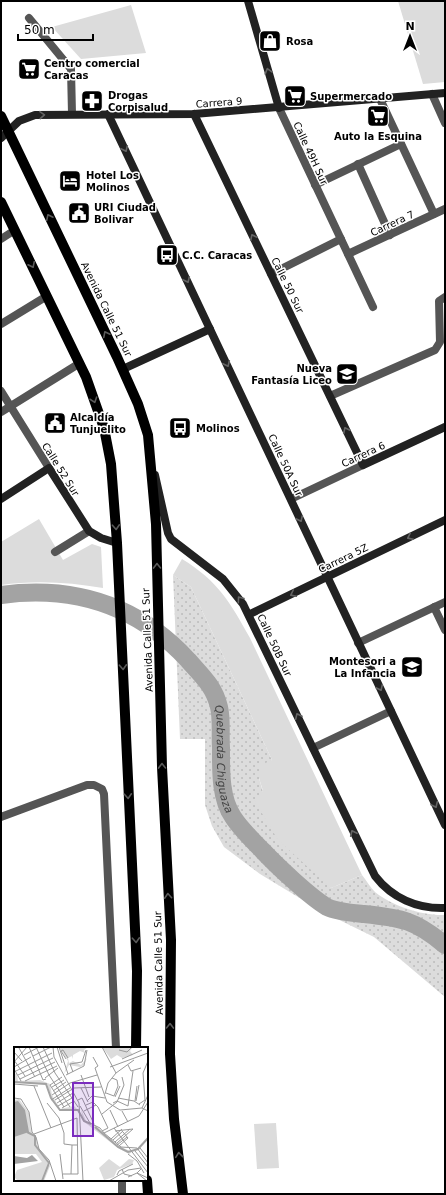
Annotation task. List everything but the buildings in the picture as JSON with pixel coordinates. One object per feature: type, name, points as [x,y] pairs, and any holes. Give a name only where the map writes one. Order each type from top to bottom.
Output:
[{"type":"main road","name":"Avenida Calle 51 Sur","points":[[1,116],[5,135],[122,369],[144,419],[150,448],[156,524],[162,767],[171,940],[170,1054],[174,1119],[183,1194]]},
{"type":"main road","name":"Avenida Calle 51 Sur","points":[[1,202],[80,363],[106,436],[113,482],[117,543],[137,971],[136,1047]]},
{"type":"main road","points":[[147,1181],[148,1194]]},
{"type":"street","name":"Calle 49H Sur","points":[[248,1],[279,108],[373,307]]},
{"type":"street","points":[[29,18],[71,69],[72,114]]},
{"type":"street","name":"Carrera 9","points":[[5,135],[19,121],[29,116],[72,114],[194,114],[445,93]]},
{"type":"street","points":[[432,94],[445,123]]},
{"type":"street","points":[[380,99],[434,214]]},
{"type":"street","name":"Calle 50A Sur","points":[[108,114],[445,825]]},
{"type":"street","name":"Calle 50 Sur","points":[[194,114],[363,465]]},
{"type":"street","points":[[315,184],[401,144]]},
{"type":"street","points":[[358,164],[390,235]]},
{"type":"street","name":"Carrera 7","points":[[348,254],[445,210]]},
{"type":"street","points":[[1,238],[15,230]]},
{"type":"street","points":[[271,274],[341,239]]},
{"type":"street","points":[[1,324],[47,296]]},
{"type":"street","points":[[330,396],[432,352],[438,346],[443,298]]},
{"type":"street","points":[[122,369],[210,329]]},
{"type":"street","points":[[1,412],[80,363]]},
{"type":"street","name":"Calle 52 Sur","points":[[1,391],[89,531]]},
{"type":"street","name":"Carrera 6","points":[[290,499],[445,427]]},
{"type":"street","name":"Calle 50B Sur","points":[[150,448],[169,537],[177,546],[223,578],[250,614],[370,868],[382,885],[401,899],[427,908],[445,908]]},
{"type":"street","points":[[1,499],[49,468]]},
{"type":"street","name":"Carrera 5Z","points":[[250,614],[445,520]]},
{"type":"street","points":[[55,552],[89,531],[102,538],[117,543]]},
{"type":"street","points":[[358,643],[445,602]]},
{"type":"street","points":[[434,607],[445,630]]},
{"type":"street","points":[[313,748],[391,711]]},
{"type":"street","points":[[1,817],[88,785],[94,785],[102,789],[104,794],[116,1047]]},
{"type":"street","points":[[122,1181],[122,1194]]},
{"type":"shaded area","points":[[398,1],[445,2],[445,82],[423,84]]},
{"type":"shaded area","points":[[131,5],[146,53],[81,59],[52,27]]},
{"type":"shaded area","points":[[39,519],[63,560],[92,544],[101,547],[103,588],[52,582],[14,583],[1,585],[1,542]]},
{"type":"shaded area","points":[[182,559],[214,584],[222,593],[243,625],[362,875],[331,888],[278,840],[254,800],[263,791],[259,778],[259,766],[272,760],[191,587],[173,575]]},
{"type":"shaded area","points":[[173,575],[191,587],[272,760],[259,778],[263,792],[331,888],[362,875],[375,892],[390,902],[418,912],[445,915],[445,997],[374,937],[321,911],[260,874],[224,847],[212,826],[205,805],[205,739],[180,739]]},
{"type":"shaded area","points":[[276,1123],[279,1168],[257,1169],[254,1124]]},
{"type":"waterway","name":"Quebrada Chiguaza","points":[[1,595],[54,593],[79,597],[103,603],[148,625],[188,660],[203,676],[214,693],[219,707],[220,717],[221,774],[223,793],[229,809],[246,834],[293,880],[327,907],[350,913],[388,917],[408,922],[425,930],[445,945]]},
{"type":"place","name":"Rosa","points":[[270,41]]},
{"type":"place","name":"Centro comercial Caracas","points":[[29,69]]},
{"type":"place","name":"Supermercado","points":[[295,96]]},
{"type":"place","name":"Drogas Corpisalud","points":[[92,101]]},
{"type":"place","name":"Auto la Esquina","points":[[378,116]]},
{"type":"place","name":"Hotel Los Molinos","points":[[70,181]]},
{"type":"place","name":"URI Ciudad Bolivar","points":[[79,213]]},
{"type":"place","name":"C.C. Caracas","points":[[167,255]]},
{"type":"place","name":"Nueva Fantasía Liceo","points":[[347,374]]},
{"type":"place","name":"Alcaldía Tunjuelito","points":[[55,423]]},
{"type":"place","name":"Molinos","points":[[180,428]]},
{"type":"place","name":"Montesori a La Infancia","points":[[412,667]]}]
